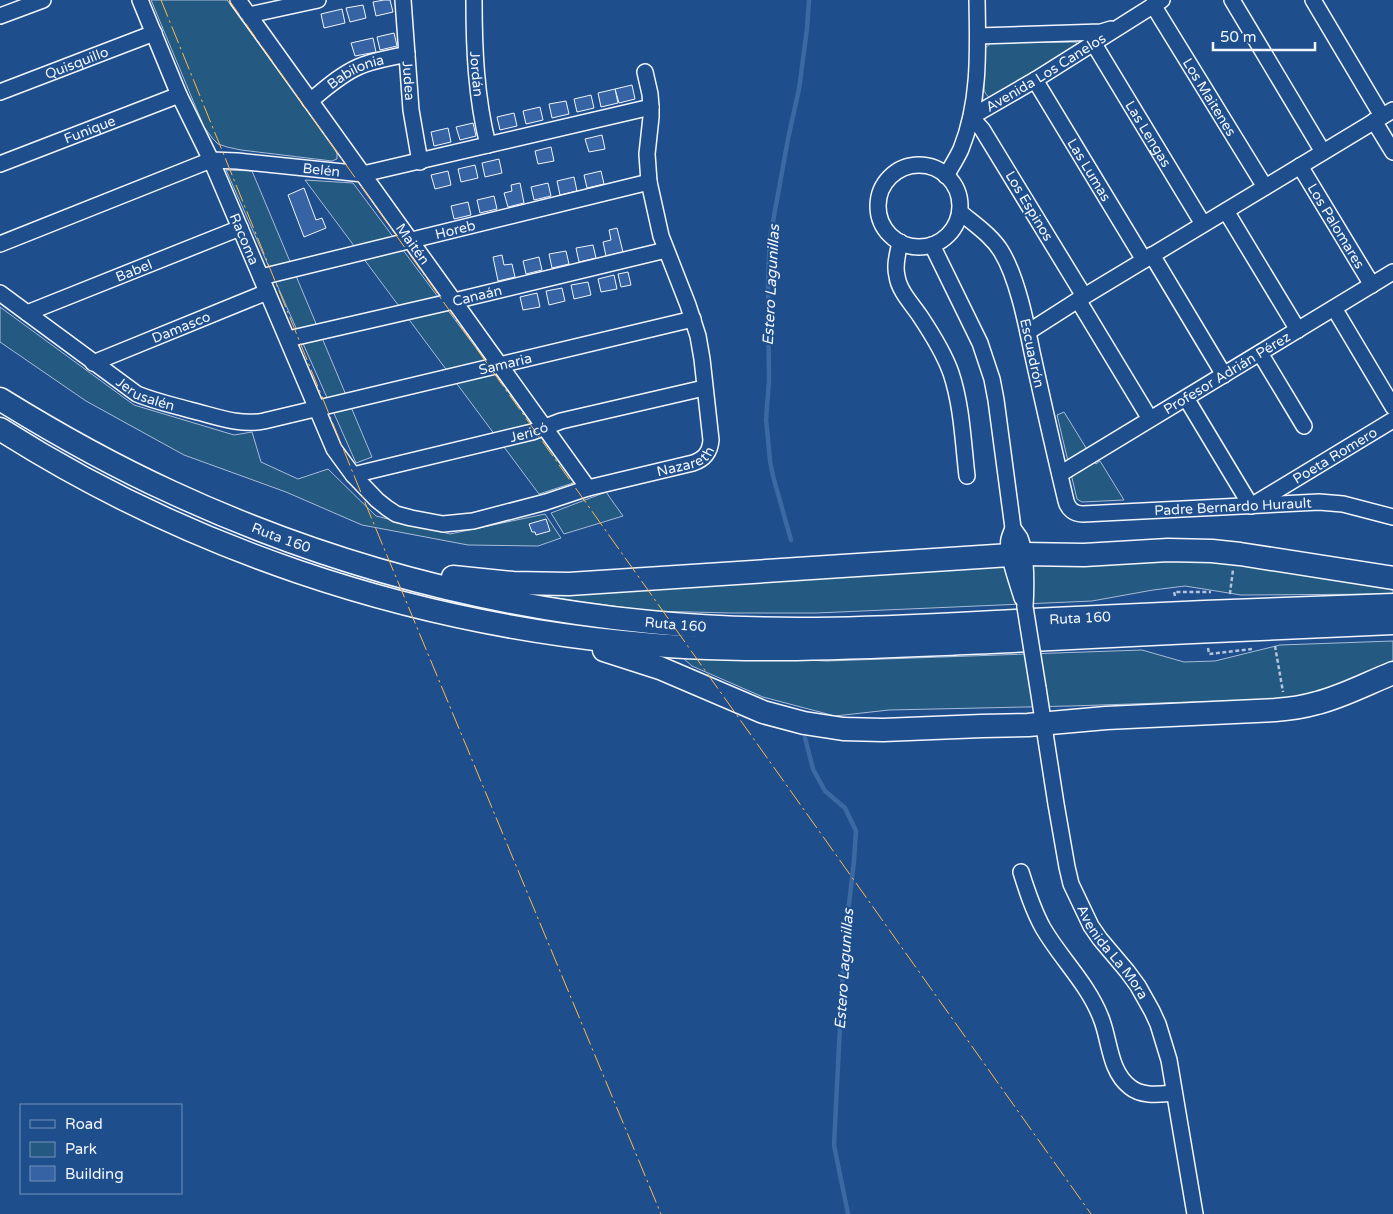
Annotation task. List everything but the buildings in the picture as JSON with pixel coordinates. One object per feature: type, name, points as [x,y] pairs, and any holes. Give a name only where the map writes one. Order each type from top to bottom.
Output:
[{"type":"highway","name":"Ruta 160","points":[[0,399],[77,445],[170,492],[261,530],[344,559],[422,582],[514,603],[589,615],[689,626],[842,629],[1393,605]]},
{"type":"highway","name":"Ruta 160","points":[[0,430],[124,500],[209,538],[261,558],[351,590],[455,616],[531,630],[622,642],[743,649],[884,646],[1393,623]]},
{"type":"highway","points":[[344,559],[489,581],[561,584],[1016,554],[1084,555],[1168,550],[1240,554],[1393,578]]},
{"type":"highway","points":[[531,630],[660,668],[744,705],[782,718],[843,729],[863,730],[1043,724],[1106,718],[1297,708],[1336,697],[1393,673]]},
{"type":"street","points":[[0,16],[42,0]]},
{"type":"street","name":"Racoma","points":[[140,0],[179,95],[211,160],[334,449],[353,475]]},
{"type":"street","name":"Maitén","points":[[238,0],[588,488]]},
{"type":"street","points":[[249,16],[318,0]]},
{"type":"street","name":"Judea","points":[[403,0],[411,110],[420,162]]},
{"type":"street","name":"Jordán","points":[[474,0],[476,76],[488,146]]},
{"type":"street","points":[[946,176],[961,148],[971,117],[975,92],[978,36],[977,0]]},
{"type":"street","points":[[1232,0],[1323,152]]},
{"type":"street","points":[[1313,0],[1383,115],[1393,152]]},
{"type":"street","name":"Avenida Los Canelos","points":[[971,117],[1094,44],[1157,3]]},
{"type":"street","name":"Los Maitenes","points":[[1157,3],[1265,187]]},
{"type":"street","name":"Avenida Los Canelos","points":[[978,36],[1101,32],[1119,26]]},
{"type":"street","name":"Quisquillo","points":[[0,92],[154,34]]},
{"type":"street","name":"Las Lengas","points":[[1094,44],[1203,224]]},
{"type":"street","name":"Babilonia","points":[[310,101],[358,66],[407,54]]},
{"type":"street","name":"Nazareth","points":[[353,475],[377,500],[396,514],[443,524],[473,521],[546,502],[588,488],[693,463],[703,458],[709,450],[711,440],[700,347],[694,319],[666,250],[649,182],[647,154],[651,107],[645,72]]},
{"type":"street","name":"Las Lumas","points":[[1035,80],[1148,258]]},
{"type":"street","name":"Funique","points":[[0,164],[179,95]]},
{"type":"street","name":"Belén","points":[[0,244],[211,160],[363,174],[651,107]]},
{"type":"street","points":[[1028,332],[1383,115]]},
{"type":"street","name":"Los Espinos","points":[[971,117],[982,129],[1081,298]]},
{"type":"street","points":[[916,166],[929,167],[946,176],[951,181],[958,192],[960,212],[958,220],[945,238],[925,247],[912,246],[894,239],[886,229],[879,211],[880,198],[888,180],[898,172],[916,166]]},
{"type":"street","name":"Los Palomares","points":[[1300,166],[1372,285]]},
{"type":"street","name":"Horeb","points":[[261,277],[649,182]]},
{"type":"street","points":[[1226,211],[1298,330]]},
{"type":"street","name":"Escuadrón","points":[[960,212],[989,237],[1002,252],[1010,271],[1028,332],[1067,505],[1072,511]]},
{"type":"street","name":"Babel","points":[[27,313],[240,228]]},
{"type":"street","points":[[900,242],[896,269],[897,280],[932,334],[951,372],[959,408],[967,476]]},
{"type":"street","points":[[932,245],[972,326],[988,366],[996,400],[1013,528],[1008,541],[1016,554]]},
{"type":"street","name":"Canaán","points":[[288,339],[666,250]]},
{"type":"street","points":[[1148,258],[1224,375]]},
{"type":"street","name":"Profesor Adrián Pérez","points":[[1060,474],[1393,272]]},
{"type":"street","name":"Damasco","points":[[93,363],[267,292]]},
{"type":"street","name":"Jerusalén","points":[[0,293],[93,363],[131,390],[147,398],[232,421],[248,423],[317,407]]},
{"type":"street","points":[[1081,298],[1150,419]]},
{"type":"street","points":[[1334,308],[1393,407]]},
{"type":"street","name":"Samaria","points":[[317,407],[694,319]]},
{"type":"street","points":[[1260,353],[1304,426]]},
{"type":"street","name":"Jericó","points":[[353,475],[532,432],[561,421],[704,388]]},
{"type":"street","points":[[1186,398],[1250,506]]},
{"type":"street","name":"Poeta Romero","points":[[1250,506],[1393,420]]},
{"type":"street","name":"Padre Bernardo Hurault","points":[[1072,511],[1083,514],[1311,502],[1352,506],[1393,517]]},
{"type":"street","name":"Avenida La Mora","points":[[1016,554],[1016,581],[1026,607],[1043,724],[1071,884],[1096,933],[1146,998],[1164,1041],[1195,1214]]},
{"type":"street","points":[[1020,872],[1033,909],[1043,929],[1093,1000],[1107,1034],[1115,1066],[1122,1079],[1131,1088],[1146,1094],[1174,1092]]},
{"type":"path","points":[[1221,593],[1230,593],[1234,563]]},
{"type":"path","points":[[1175,614],[1174,592],[1211,592]]},
{"type":"path","points":[[1206,631],[1209,654],[1256,648]]},
{"type":"path","points":[[1275,646],[1284,699]]},
{"type":"green space","points":[[151,0],[227,0],[335,149],[337,159],[332,161],[241,150],[218,144],[204,127]]},
{"type":"green space","points":[[1076,42],[1077,44],[993,97],[988,97],[984,90],[983,50],[991,43]]},
{"type":"green space","points":[[226,170],[252,171],[372,457],[356,463]]},
{"type":"green space","points":[[305,180],[353,183],[576,482],[539,494]]},
{"type":"green space","points":[[0,307],[134,405],[234,435],[252,432],[261,462],[298,479],[328,469],[376,516],[450,534],[545,514],[561,538],[538,546],[468,545],[362,525],[286,492],[184,455],[86,401],[0,342]]},
{"type":"green space","points":[[1064,412],[1096,464],[1100,461],[1124,500],[1082,502],[1077,499],[1057,415]]},
{"type":"green space","points":[[606,492],[623,516],[564,534],[551,513]]},
{"type":"green space","points":[[1238,561],[1393,587],[1393,594],[1241,595],[1185,586],[1092,601],[816,613],[731,613],[650,611],[528,594],[965,564]]},
{"type":"green space","points":[[1393,641],[1393,665],[1323,693],[1283,699],[889,710],[835,716],[763,697],[692,666],[683,658],[691,655],[827,661],[1142,650],[1184,662],[1215,661],[1280,645]]},
{"type":"waterway","name":"Estero Lagunillas","points":[[791,540],[773,476],[766,420],[769,381],[768,279],[770,238],[799,89],[809,0]]},
{"type":"waterway","name":"Estero Lagunillas","points":[[805,738],[813,769],[825,791],[845,808],[856,831],[844,947],[834,1145],[848,1214]]},
{"type":"power","points":[[161,0],[366,505],[661,1214]]},
{"type":"power","points":[[229,0],[1091,1214]]}]
